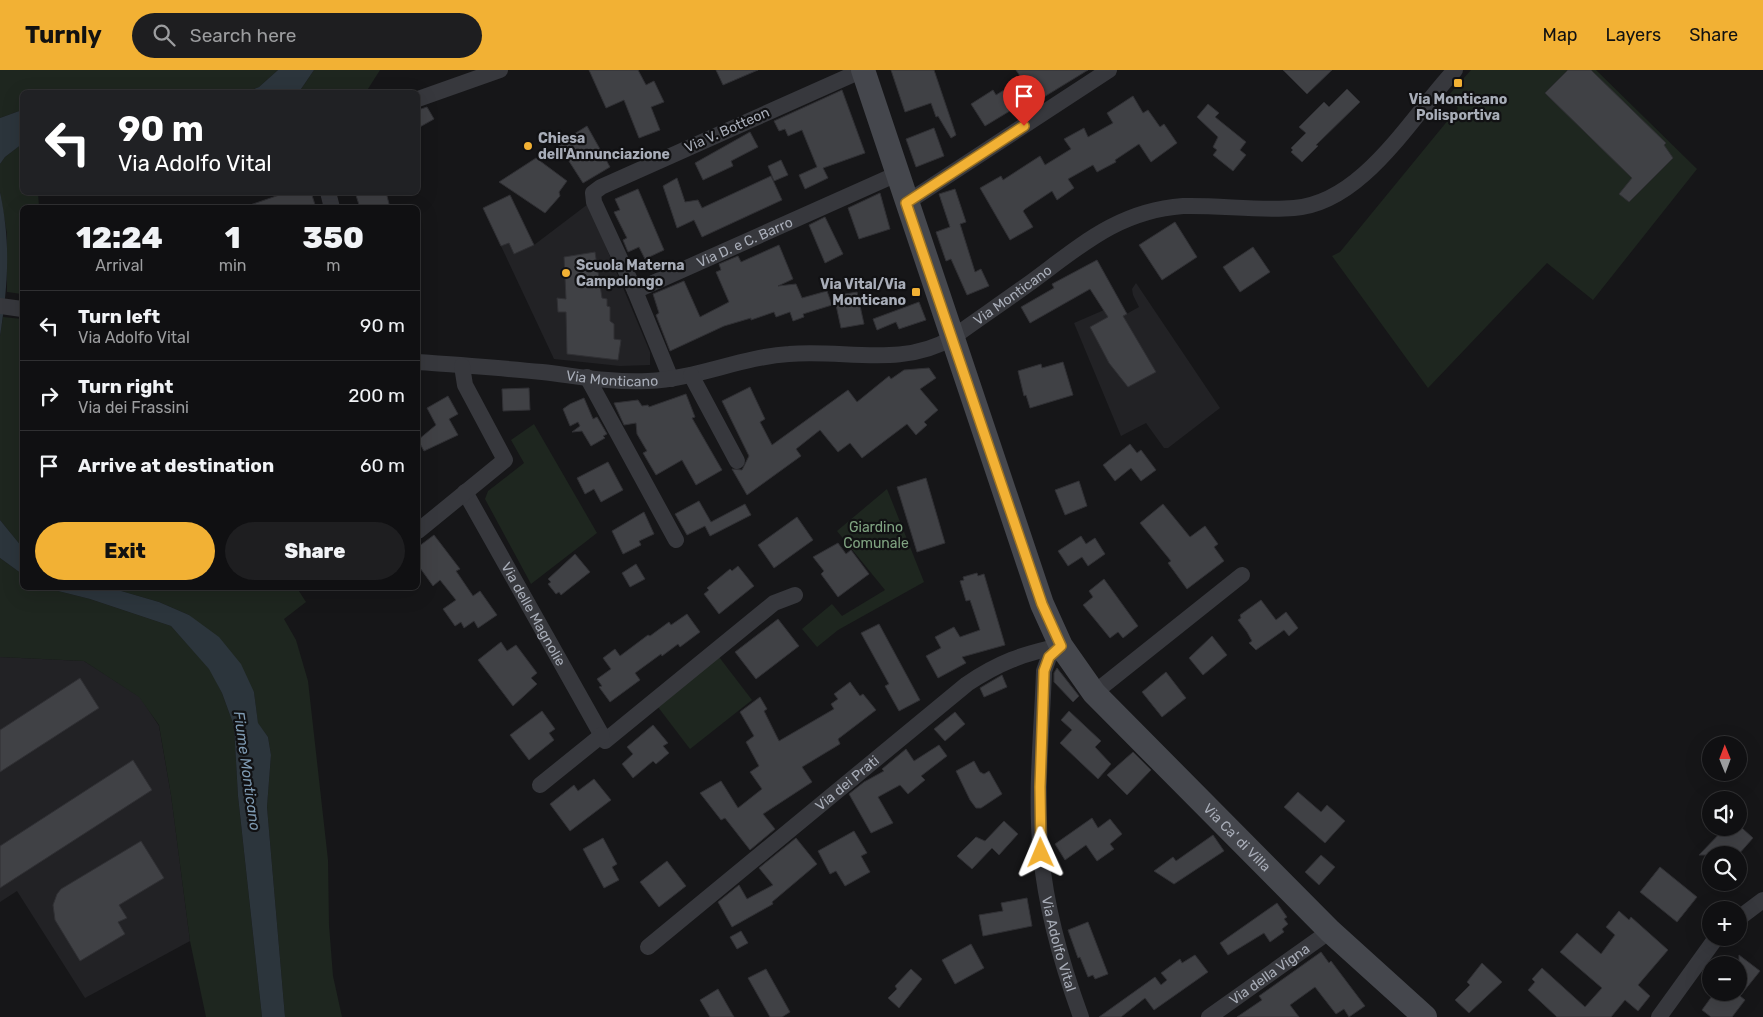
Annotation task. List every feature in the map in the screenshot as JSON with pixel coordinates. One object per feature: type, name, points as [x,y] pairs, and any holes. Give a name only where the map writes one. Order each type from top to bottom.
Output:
[{"type":"street","points":[[420,98],[500,70]]},
{"type":"street","points":[[863,70],[906,203],[1042,604],[1061,646]]},
{"type":"street","name":"Via V. Botteon","points":[[635,291],[594,202],[594,193],[601,187],[863,70]]},
{"type":"street","points":[[906,203],[1109,70]]},
{"type":"street","name":"Via Monticano","points":[[420,362],[623,381],[670,379],[788,354],[889,356],[940,345],[1091,237],[1128,218],[1166,208],[1183,206],[1296,208],[1326,201],[1344,192],[1379,159],[1455,70]]},
{"type":"street","name":"Via D. e C. Barro","points":[[635,291],[897,174]]},
{"type":"street","points":[[635,291],[670,379]]},
{"type":"street","points":[[0,306],[20,309]]},
{"type":"street","points":[[420,529],[505,460],[465,386],[462,366]]},
{"type":"street","points":[[691,375],[737,461]]},
{"type":"street","points":[[587,377],[676,540]]},
{"type":"street","name":"Via delle Magnolie","points":[[465,492],[602,735]]},
{"type":"street","points":[[1094,692],[1242,575]]},
{"type":"street","points":[[540,785],[602,735],[604,740],[774,603],[796,595]]},
{"type":"street","name":"Via Ca' di Villa","points":[[1061,646],[1094,692],[1330,932],[1425,1017]]},
{"type":"street","name":"Via dei Prati","points":[[648,947],[967,684],[992,667],[1014,658],[1061,646]]},
{"type":"street","name":"Via Adolfo Vital","points":[[1061,646],[1049,657],[1044,671],[1040,787],[1041,853],[1054,929],[1081,1017]]},
{"type":"street","points":[[1747,912],[1763,900]]},
{"type":"street","name":"Via della Vigna","points":[[1208,1017],[1330,932]]},
{"type":"street","points":[[1658,1017],[1710,946]]},
{"type":"shaded area","name":"Scuola Materna Campolongo","points":[[588,204],[650,352],[650,365],[620,366],[554,359],[501,246],[509,243],[514,254],[534,245]]},
{"type":"shaded area","points":[[1136,283],[1220,408],[1168,448],[1164,448],[1146,423],[1121,436],[1074,323],[1104,310],[1112,322],[1139,307],[1132,289]]},
{"type":"shaded area","points":[[0,657],[84,661],[140,697],[159,726],[171,795],[190,941],[85,998],[17,891],[0,902]]},
{"type":"green space","points":[[0,70],[278,70],[259,87],[252,90],[20,90],[20,111],[0,118]]},
{"type":"green space","points":[[314,70],[380,70],[367,90],[300,90]]},
{"type":"green space","points":[[1471,70],[1596,70],[1697,169],[1593,300],[1547,263],[1428,388],[1332,256],[1340,252],[1458,108],[1447,97]]},
{"type":"green space","points":[[20,146],[20,195],[38,195],[39,205],[20,205],[20,294],[7,292],[7,234],[0,192],[0,164],[5,157]]},
{"type":"green space","points":[[3,317],[20,319],[20,545],[0,520],[0,336]]},
{"type":"green space","points":[[534,424],[597,533],[531,584],[485,499],[488,491],[524,463],[511,440]]},
{"type":"green space","name":"Giardino Comunale","points":[[887,489],[924,582],[838,630],[817,647],[802,629],[832,604],[842,616],[885,590],[837,531]]},
{"type":"green space","points":[[0,558],[20,573],[20,590],[54,590],[90,599],[171,626],[210,669],[222,693],[234,726],[238,796],[262,1017],[206,1017],[190,941],[171,795],[159,725],[139,697],[84,661],[0,657]]},
{"type":"green space","points":[[118,590],[298,590],[306,602],[284,619],[296,640],[308,681],[328,860],[329,925],[333,976],[342,1017],[285,1017],[267,807],[271,755],[268,737],[258,724],[254,692],[189,615],[159,602]]},
{"type":"green space","points":[[719,657],[752,700],[690,749],[658,707]]},
{"type":"water","points":[[278,70],[314,70],[300,90],[252,90],[259,87]]},
{"type":"water","points":[[20,111],[20,146],[5,157],[0,164],[0,118]]},
{"type":"water","points":[[0,192],[6,229],[7,264],[0,336]]},
{"type":"water","points":[[0,520],[20,545],[20,573],[0,558]]},
{"type":"water","name":"Fiume Monticano","points":[[54,590],[118,590],[159,602],[189,615],[219,637],[241,664],[254,692],[258,723],[268,737],[271,755],[267,807],[285,1017],[262,1017],[238,796],[234,726],[222,693],[209,669],[171,626],[90,599]]},
{"type":"building","points":[[589,70],[638,70],[646,85],[654,81],[664,102],[651,107],[660,130],[639,138],[624,100],[606,108]]},
{"type":"building","points":[[716,70],[758,70],[723,85]]},
{"type":"building","points":[[891,70],[934,70],[956,135],[951,138],[938,116],[936,117],[931,103],[905,112]]},
{"type":"building","points":[[1016,70],[1088,70],[1021,111],[1018,106],[985,126],[971,104],[993,90],[996,95],[1022,79]]},
{"type":"building","points":[[1283,70],[1332,70],[1307,94]]},
{"type":"building","points":[[1568,70],[1591,70],[1666,143],[1664,145],[1673,158],[1629,202],[1619,194],[1632,178],[1545,93]]},
{"type":"building","points":[[1347,89],[1360,102],[1316,145],[1318,146],[1302,162],[1291,152],[1293,150],[1291,148],[1306,133],[1299,127],[1324,102],[1329,107]]},
{"type":"building","points":[[842,90],[865,153],[823,168],[828,178],[805,189],[799,175],[817,167],[802,130],[788,136],[785,129],[779,131],[774,121]]},
{"type":"building","points":[[1133,96],[1143,113],[1148,110],[1160,127],[1164,124],[1177,143],[1151,162],[1139,144],[1115,160],[1116,162],[1097,172],[1093,165],[1068,179],[1074,188],[1057,200],[1052,191],[1023,211],[1033,227],[1010,240],[980,188],[1001,176],[1003,180],[1040,156],[1045,165],[1071,149],[1064,139],[1084,128],[1088,137],[1113,123],[1107,113]]},
{"type":"building","points":[[1208,104],[1219,113],[1215,117],[1246,142],[1240,150],[1246,155],[1233,171],[1213,155],[1217,150],[1213,147],[1218,137],[1197,117]]},
{"type":"building","points":[[427,107],[434,119],[420,127],[420,109]]},
{"type":"building","points":[[587,126],[610,167],[583,183],[558,144]]},
{"type":"building","points":[[934,128],[944,156],[916,167],[906,139]]},
{"type":"building","points":[[750,132],[758,147],[731,161],[733,166],[703,180],[695,163]]},
{"type":"building","points":[[536,158],[567,181],[559,192],[560,196],[545,213],[499,182]]},
{"type":"building","points":[[781,160],[788,175],[774,181],[768,166]]},
{"type":"building","points":[[771,176],[782,200],[702,237],[694,220],[677,228],[663,186],[677,178],[685,202],[698,200],[702,208]]},
{"type":"building","points":[[638,189],[664,250],[645,259],[639,247],[628,252],[623,240],[627,238],[614,212],[620,210],[615,199]]},
{"type":"building","points":[[955,189],[966,222],[960,224],[975,272],[981,269],[989,286],[967,295],[951,259],[946,261],[936,232],[950,227],[939,194]]},
{"type":"building","points":[[880,193],[890,229],[859,239],[848,208]]},
{"type":"building","points":[[279,195],[312,195],[315,205],[250,205]]},
{"type":"building","points":[[356,195],[387,195],[389,205],[359,205]]},
{"type":"building","points":[[510,195],[534,245],[514,254],[509,243],[501,246],[483,208]]},
{"type":"building","points":[[825,217],[843,254],[825,263],[809,225]]},
{"type":"building","points":[[1175,222],[1197,257],[1162,280],[1139,245]]},
{"type":"building","points":[[779,245],[793,279],[778,286],[796,284],[802,298],[827,291],[832,305],[803,314],[804,317],[793,321],[790,312],[776,317],[774,312],[751,320],[751,318],[724,326],[670,351],[656,315],[659,313],[653,294],[684,281],[700,317],[729,302],[716,272],[721,270],[719,264],[738,256],[741,262]]},
{"type":"building","points":[[1253,247],[1270,272],[1240,292],[1223,267]]},
{"type":"building","points":[[595,252],[602,298],[607,299],[607,306],[610,307],[610,321],[614,324],[614,339],[621,340],[618,360],[567,354],[566,312],[558,312],[557,298],[566,299],[564,257]]},
{"type":"building","points":[[1097,260],[1127,314],[1123,316],[1156,372],[1128,387],[1109,363],[1090,327],[1108,317],[1090,289],[1030,323],[1021,307],[1054,288],[1052,284]]},
{"type":"building","points":[[857,292],[864,324],[841,328],[834,296]]},
{"type":"building","points":[[919,302],[926,320],[899,329],[896,322],[877,330],[873,319]]},
{"type":"building","points":[[1063,362],[1073,395],[1030,408],[1026,395],[1024,396],[1018,371],[1041,364],[1042,368]]},
{"type":"building","points":[[929,368],[936,378],[920,389],[938,410],[924,422],[927,425],[916,435],[907,424],[862,458],[850,443],[838,452],[820,430],[796,449],[801,456],[747,495],[732,469],[742,470],[749,456],[722,401],[750,387],[765,419],[760,422],[772,445],[848,390],[857,402],[889,376],[891,379],[904,370]]},
{"type":"building","points":[[529,388],[530,410],[503,411],[502,389]]},
{"type":"building","points":[[686,394],[695,417],[692,418],[722,470],[696,485],[682,460],[656,475],[643,453],[647,451],[637,434],[636,423],[624,425],[614,403],[638,400],[642,406],[648,405],[649,407]]},
{"type":"building","points":[[448,396],[458,414],[449,419],[458,435],[424,451],[420,444],[420,438],[436,425],[427,408]]},
{"type":"building","points":[[584,398],[593,419],[597,417],[607,434],[603,436],[605,438],[591,446],[582,431],[572,432],[580,426],[578,422],[570,426],[563,409]]},
{"type":"building","points":[[1130,444],[1137,453],[1141,450],[1156,470],[1141,481],[1131,468],[1115,481],[1103,465]]},
{"type":"building","points":[[608,462],[623,490],[601,502],[594,489],[585,494],[577,478]]},
{"type":"building","points":[[926,478],[945,543],[917,552],[897,487]]},
{"type":"building","points":[[1079,481],[1087,506],[1065,515],[1055,490]]},
{"type":"building","points":[[699,501],[711,522],[745,504],[751,515],[710,536],[705,526],[687,535],[675,514]]},
{"type":"building","points":[[1163,504],[1190,537],[1205,526],[1218,544],[1214,547],[1224,561],[1187,589],[1168,563],[1171,561],[1140,523]]},
{"type":"building","points":[[644,512],[654,534],[639,541],[641,545],[623,554],[612,531]]},
{"type":"building","points":[[797,517],[813,540],[774,568],[758,545]]},
{"type":"building","points":[[434,535],[460,569],[456,571],[473,596],[480,591],[497,615],[478,628],[474,621],[464,628],[461,622],[455,626],[443,609],[456,600],[440,580],[433,586],[420,568],[420,546]]},
{"type":"building","points":[[1081,536],[1086,544],[1095,538],[1105,554],[1088,566],[1082,557],[1068,566],[1058,551]]},
{"type":"building","points":[[838,543],[846,554],[851,550],[869,574],[838,597],[821,574],[824,571],[813,557]]},
{"type":"building","points":[[575,554],[590,572],[561,595],[559,592],[556,594],[548,584],[551,582],[548,579]]},
{"type":"building","points":[[636,564],[645,579],[630,587],[622,573]]},
{"type":"building","points":[[738,566],[754,586],[719,614],[704,594],[709,590],[707,588],[730,569],[732,571]]},
{"type":"building","points":[[977,573],[978,576],[984,574],[1005,645],[962,657],[966,663],[938,678],[926,656],[941,648],[935,637],[954,627],[960,637],[980,630],[970,600],[966,601],[960,581],[964,580],[963,577]]},
{"type":"building","points":[[1104,579],[1138,626],[1123,638],[1118,632],[1110,638],[1083,605],[1093,597],[1089,591]]},
{"type":"building","points":[[1261,600],[1276,620],[1286,612],[1298,628],[1289,636],[1284,630],[1256,650],[1249,643],[1252,641],[1238,620],[1241,618],[1240,615]]},
{"type":"building","points":[[687,614],[700,632],[680,647],[678,644],[662,656],[661,654],[635,673],[640,680],[610,702],[599,687],[602,686],[597,679],[611,669],[603,658],[615,649],[620,656],[648,635],[650,636],[669,622],[671,625]]},
{"type":"building","points":[[778,619],[799,646],[756,679],[735,652]]},
{"type":"building","points":[[879,624],[920,700],[899,711],[885,686],[889,684],[861,633]]},
{"type":"building","points":[[1212,636],[1227,655],[1203,675],[1189,658]]},
{"type":"building","points":[[501,642],[507,651],[516,645],[537,673],[531,678],[537,684],[513,706],[478,660]]},
{"type":"building","points":[[1057,668],[1079,696],[1073,702],[1054,682],[1054,673]]},
{"type":"building","points":[[1166,672],[1186,698],[1162,717],[1142,692]]},
{"type":"building","points":[[1002,675],[1007,687],[984,697],[980,688]]},
{"type":"building","points":[[80,678],[99,708],[0,772],[0,730]]},
{"type":"building","points":[[850,682],[860,696],[863,694],[876,710],[838,739],[840,744],[802,767],[812,782],[763,814],[775,829],[750,850],[725,818],[721,820],[700,793],[721,781],[738,808],[762,789],[750,772],[759,766],[746,742],[754,736],[740,712],[760,697],[767,709],[764,711],[779,741],[834,709],[831,704],[838,699],[834,694]]},
{"type":"building","points":[[542,711],[555,729],[549,733],[554,740],[529,760],[510,735]]},
{"type":"building","points":[[1069,711],[1101,741],[1095,747],[1111,764],[1098,779],[1060,743],[1072,730],[1061,720]]},
{"type":"building","points":[[955,712],[965,724],[945,741],[934,729]]},
{"type":"building","points":[[653,725],[668,743],[663,746],[669,753],[656,764],[653,761],[633,778],[622,764],[633,754],[627,747]]},
{"type":"building","points":[[939,745],[947,756],[921,776],[925,780],[908,794],[900,785],[878,797],[893,823],[871,833],[849,794],[864,782],[884,771],[882,769],[906,749],[914,761]]},
{"type":"building","points":[[1133,752],[1151,770],[1127,795],[1107,775]]},
{"type":"building","points":[[133,760],[152,790],[0,888],[0,846]]},
{"type":"building","points":[[974,761],[980,772],[984,774],[989,771],[1002,794],[981,808],[976,808],[970,800],[956,771]]},
{"type":"building","points":[[594,779],[611,800],[570,831],[550,804],[574,785],[578,791]]},
{"type":"building","points":[[1298,792],[1321,812],[1327,805],[1345,821],[1325,843],[1284,807]]},
{"type":"building","points":[[1092,818],[1098,828],[1110,819],[1122,834],[1110,844],[1114,849],[1097,861],[1086,845],[1065,860],[1055,844]]},
{"type":"building","points":[[1004,821],[1018,834],[999,855],[992,848],[972,869],[957,856],[976,837],[985,841]]},
{"type":"building","points":[[854,831],[867,853],[861,856],[870,872],[845,886],[836,871],[830,874],[818,851]]},
{"type":"building","points":[[1747,833],[1753,838],[1746,846],[1708,846],[1717,836],[1747,836]]},
{"type":"building","points":[[1213,835],[1224,851],[1174,884],[1154,871],[1173,857],[1176,861]]},
{"type":"building","points":[[603,838],[617,864],[612,867],[619,880],[604,888],[583,849]]},
{"type":"building","points":[[796,838],[817,864],[772,902],[773,904],[732,927],[718,902],[739,885],[747,899],[773,885],[759,868]]},
{"type":"building","points":[[141,841],[164,878],[119,905],[127,918],[118,922],[125,934],[80,961],[55,920],[53,905],[57,894],[61,889]]},
{"type":"building","points":[[1321,855],[1335,867],[1319,885],[1305,872]]},
{"type":"building","points":[[667,861],[686,886],[659,907],[640,882]]},
{"type":"building","points":[[1660,867],[1697,897],[1677,922],[1640,892]]},
{"type":"building","points":[[1027,898],[1032,926],[983,936],[979,915],[1003,911],[1001,903]]},
{"type":"building","points":[[1277,903],[1287,917],[1284,919],[1288,924],[1282,929],[1284,932],[1270,942],[1264,933],[1228,955],[1220,943]]},
{"type":"building","points":[[1619,911],[1629,920],[1631,917],[1668,950],[1638,985],[1650,996],[1638,1011],[1625,1000],[1611,1017],[1557,1017],[1528,990],[1535,982],[1532,979],[1542,968],[1585,1007],[1602,988],[1560,952],[1577,933],[1601,954],[1615,935],[1606,927]]},
{"type":"building","points":[[1088,922],[1108,974],[1095,979],[1093,975],[1088,977],[1080,957],[1078,958],[1068,930]]},
{"type":"building","points":[[741,931],[748,943],[737,949],[730,937]]},
{"type":"building","points":[[971,944],[984,968],[955,984],[942,960]]},
{"type":"building","points":[[1321,952],[1329,963],[1331,961],[1365,1006],[1349,1017],[1344,1009],[1336,1014],[1315,987],[1290,1005],[1299,1017],[1237,1017],[1262,1000],[1259,996]]},
{"type":"building","points":[[1195,955],[1208,972],[1154,1010],[1145,998],[1121,1017],[1099,1017],[1155,977],[1161,985],[1167,980],[1161,973],[1180,959],[1182,963]]},
{"type":"building","points":[[1747,961],[1760,971],[1747,987]]},
{"type":"building","points":[[1482,963],[1502,982],[1469,1013],[1455,1000],[1470,985],[1467,982]]},
{"type":"building","points":[[766,969],[790,1012],[782,1017],[770,1017],[748,978]]},
{"type":"building","points":[[911,969],[922,979],[899,1008],[888,998],[897,989],[895,986]]},
{"type":"building","points":[[718,989],[734,1017],[710,1017],[700,1000]]},
{"type":"building","points":[[1708,1001],[1744,1001],[1732,1017],[1711,1017],[1702,1010]]},
{"type":"place","name":"Via Monticano Polisportiva","points":[[1458,83]]},
{"type":"place","name":"Chiesa dell'Annunciazione","points":[[528,146]]},
{"type":"place","name":"Scuola Materna Campolongo","points":[[566,273]]},
{"type":"place","name":"Via Vital/Via Monticano","points":[[916,292]]},
{"type":"route","points":[[1024,126],[906,203],[1042,604],[1061,646],[1049,657],[1044,671],[1040,787],[1041,853]]}]
